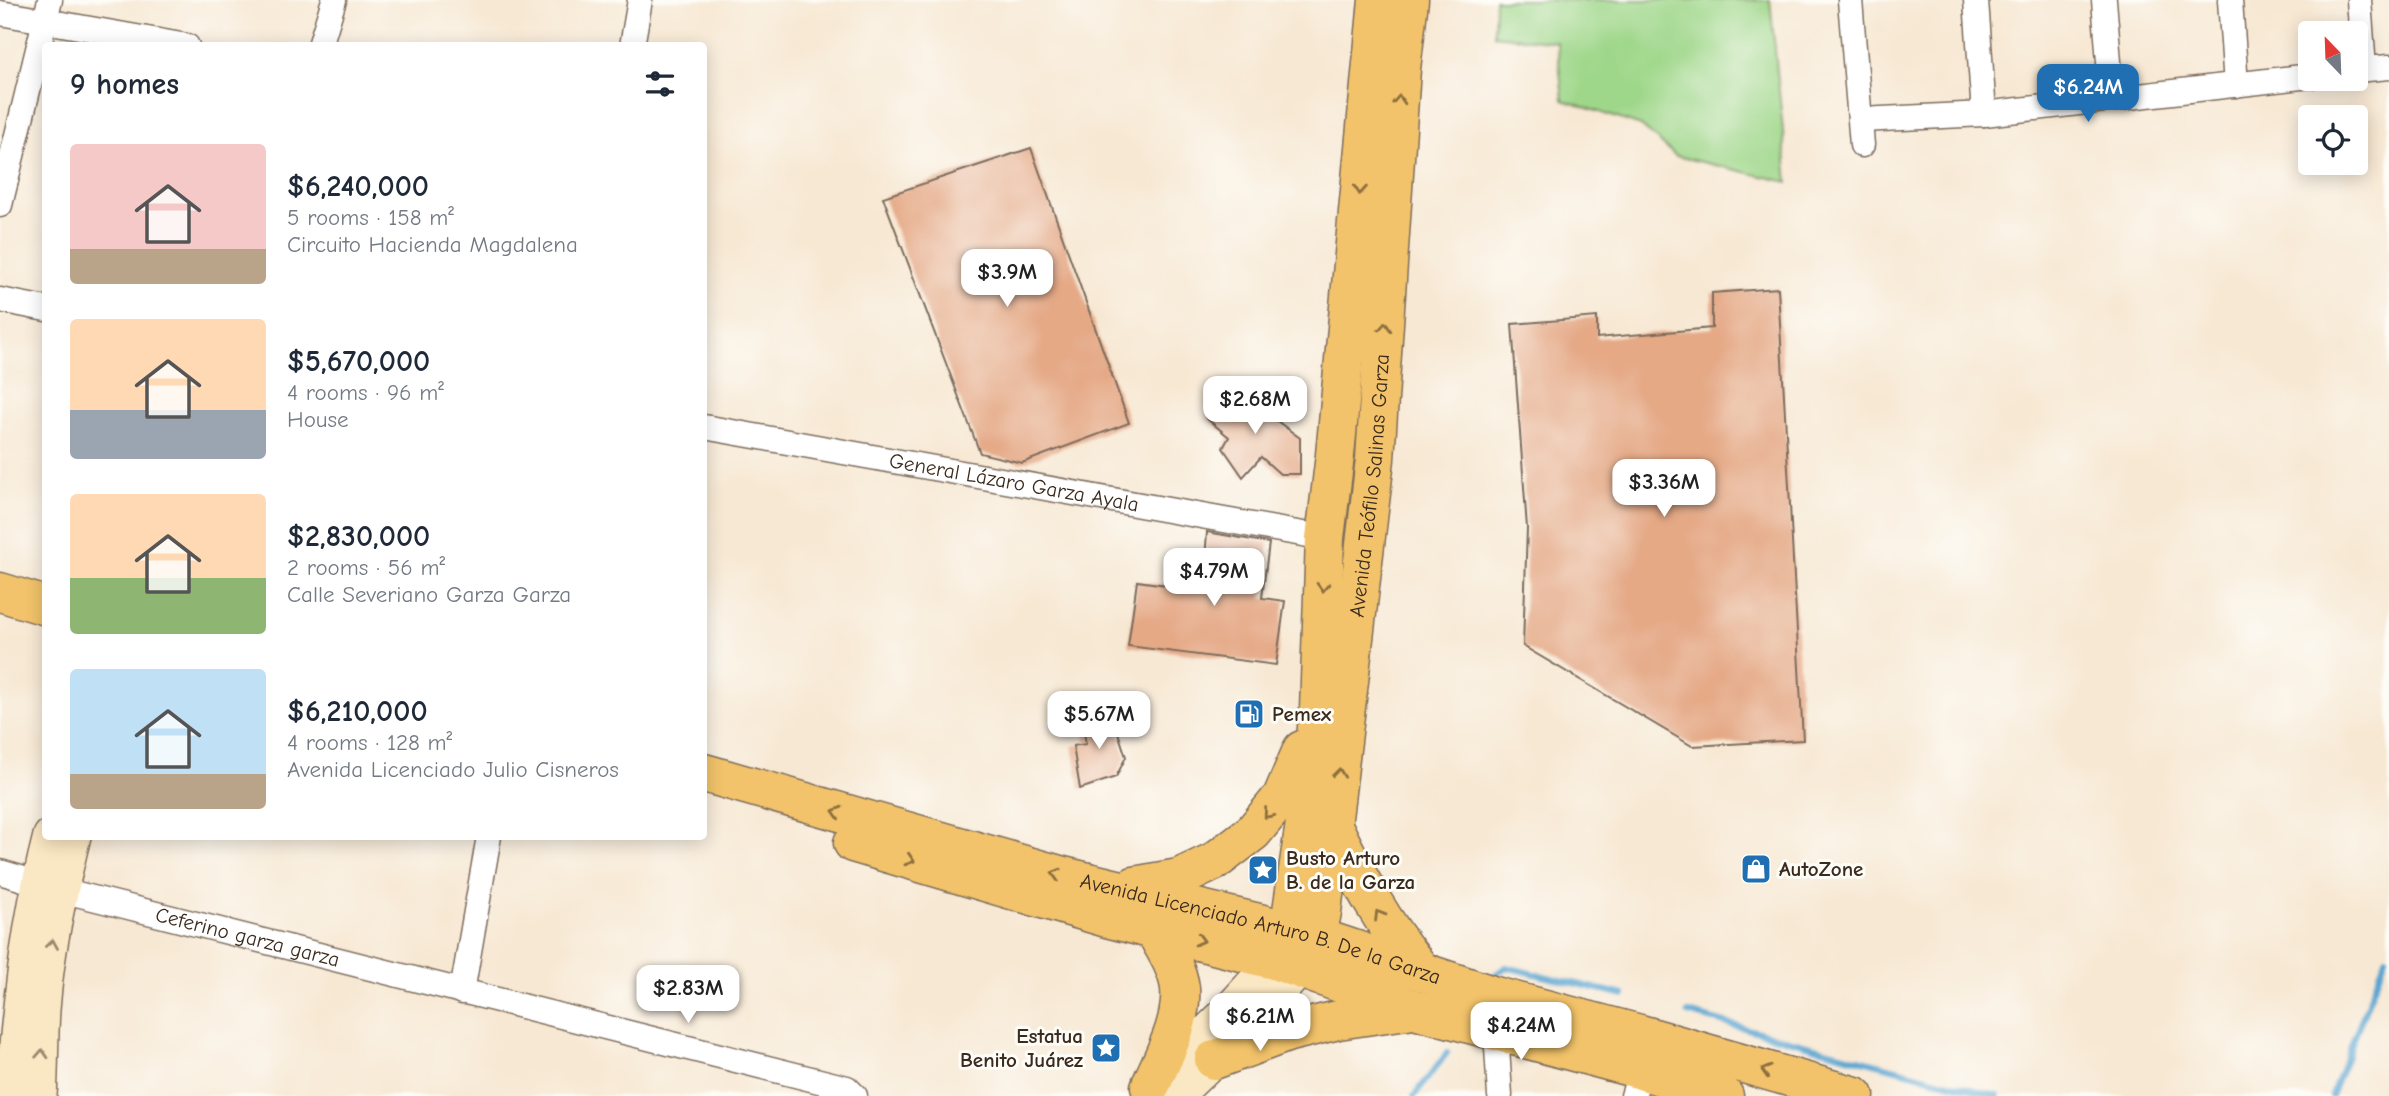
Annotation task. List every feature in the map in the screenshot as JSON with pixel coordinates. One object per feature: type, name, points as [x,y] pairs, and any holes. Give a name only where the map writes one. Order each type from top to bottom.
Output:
[{"type":"main road","name":"Avenida Teófilo Salinas Garza","points":[[1295,949],[1319,709],[1325,538],[1378,0]]},
{"type":"main road","name":"Avenida Teófilo Salinas Garza","points":[[1295,949],[1332,826],[1375,459],[1401,69],[1409,0]]},
{"type":"main road","points":[[1335,455],[1375,459]]},
{"type":"main road","points":[[0,593],[42,605]]},
{"type":"main road","points":[[1119,888],[1179,878],[1215,861],[1252,832],[1282,797],[1319,709]]},
{"type":"main road","name":"Avenida Licenciado Arturo B. De la Garza","points":[[707,775],[1063,876],[1119,888],[1295,949],[1414,1009],[1638,1067],[1855,1096]]},
{"type":"main road","name":"Avenida Licenciado Arturo B. De la Garza","points":[[707,800],[1107,918],[1153,928],[1420,969],[1495,996],[1638,1067]]},
{"type":"main road","points":[[1332,826],[1384,923],[1420,969]]},
{"type":"main road","points":[[40,1096],[50,840]]},
{"type":"main road","points":[[12,1096],[17,1029],[49,887],[72,840]]},
{"type":"main road","points":[[1153,928],[1172,961],[1180,987],[1178,1012],[1156,1093]]},
{"type":"main road","points":[[1214,1060],[1259,1016],[1295,949]]},
{"type":"main road","points":[[1156,1093],[1229,1010],[1295,949]]},
{"type":"main road","points":[[1156,1093],[1214,1060],[1289,1032],[1338,1020],[1414,1009]]},
{"type":"main road","points":[[1638,1067],[1724,1096]]},
{"type":"street","points":[[321,42],[334,0]]},
{"type":"street","points":[[633,42],[640,0]]},
{"type":"street","points":[[1850,0],[1862,145]]},
{"type":"street","points":[[1976,0],[1984,114]]},
{"type":"street","points":[[2104,0],[2112,99]]},
{"type":"street","points":[[2230,0],[2236,85]]},
{"type":"street","points":[[2359,0],[2359,21]]},
{"type":"street","points":[[0,205],[48,10]]},
{"type":"street","points":[[0,13],[48,10],[172,42]]},
{"type":"street","points":[[2368,69],[2389,67]]},
{"type":"street","points":[[1861,120],[1984,114],[2298,77]]},
{"type":"street","points":[[0,300],[42,308]]},
{"type":"street","name":"General Lázaro Garza Ayala","points":[[707,428],[1325,538]]},
{"type":"street","points":[[462,992],[488,840]]},
{"type":"street","name":"Ceferino garza garza","points":[[0,872],[49,887],[847,1088],[855,1096]]},
{"type":"street","points":[[1496,1031],[1500,1096]]},
{"type":"green space","points":[[1495,0],[1770,0],[1788,182],[1676,156],[1641,126],[1563,100],[1557,42],[1494,35]]},
{"type":"building","points":[[1031,148],[1129,423],[1022,463],[980,453],[883,197]]},
{"type":"building","points":[[1778,288],[1803,740],[1692,746],[1523,646],[1527,528],[1512,324],[1597,317],[1597,338],[1712,328],[1712,293]]},
{"type":"building","points":[[1231,387],[1300,438],[1300,474],[1280,474],[1261,457],[1243,477],[1223,448],[1229,437],[1206,418]]},
{"type":"building","points":[[1207,532],[1269,543],[1262,598],[1285,601],[1276,665],[1128,646],[1137,581],[1203,590]]},
{"type":"building","points":[[1111,711],[1126,757],[1116,777],[1080,789],[1073,746],[1086,744],[1082,722]]},
{"type":"waterway","points":[[2331,1096],[2386,957]]},
{"type":"waterway","points":[[1495,975],[1506,967],[1624,995]]},
{"type":"waterway","points":[[1688,1013],[1997,1096]]},
{"type":"waterway","points":[[1414,1096],[1447,1053]]},
{"type":"place","name":"Pemex","points":[[1249,714]]},
{"type":"place","name":"AutoZone","points":[[1756,869]]},
{"type":"place","name":"Busto Arturo B. de la Garza","points":[[1263,870]]},
{"type":"place","name":"Estatua Benito Juárez","points":[[1106,1048]]}]
